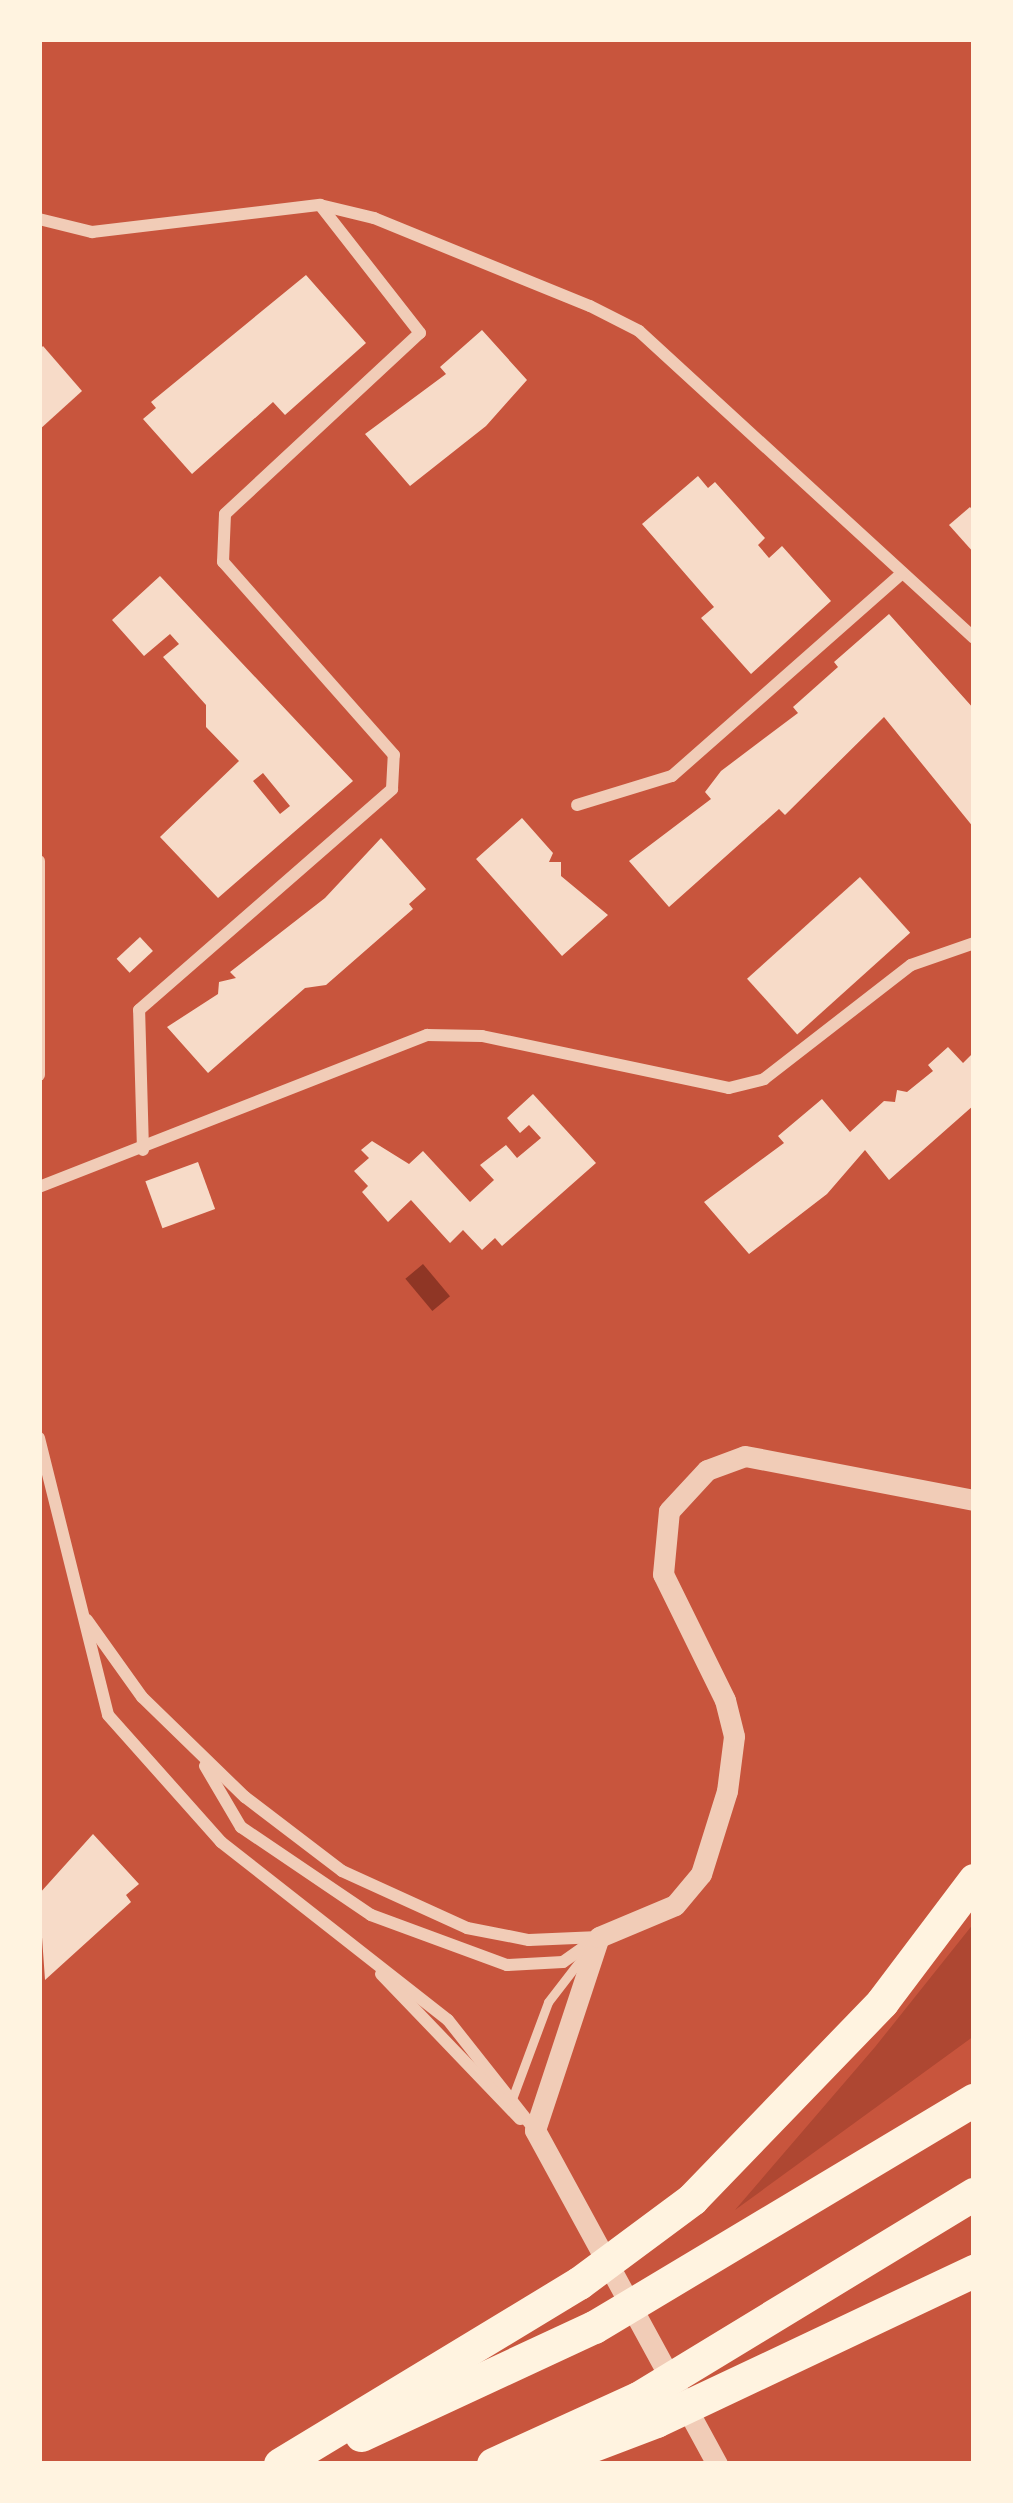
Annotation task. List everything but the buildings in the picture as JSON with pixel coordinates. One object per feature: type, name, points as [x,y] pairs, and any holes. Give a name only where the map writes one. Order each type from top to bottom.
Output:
[{"type":"highway","points":[[280,2464],[579,2283],[692,2199],[854,2033],[974,1880]]},
{"type":"highway","points":[[298,2464],[594,2326],[974,2100]]},
{"type":"highway","points":[[493,2464],[638,2398],[974,2194]]},
{"type":"highway","points":[[543,2464],[656,2421],[974,2271]]},
{"type":"street","points":[[143,1150],[140,1010],[392,789],[394,754],[223,562],[225,514],[420,333],[320,205]]},
{"type":"street","points":[[39,219],[92,232],[320,205],[374,218],[639,331],[974,638]]},
{"type":"street","points":[[577,805],[672,776],[902,573]]},
{"type":"street","points":[[39,861],[39,1076]]},
{"type":"street","points":[[39,1187],[427,1035],[482,1036],[729,1088],[764,1079],[911,965],[974,943]]},
{"type":"street","points":[[40,1442],[109,1715],[221,1841],[448,2020],[535,2130],[577,2198],[717,2464]]},
{"type":"street","points":[[196,1750],[241,1827],[371,1915],[507,1965],[563,1962],[599,1937],[675,1905],[701,1874],[727,1791],[734,1736],[725,1700],[663,1574],[669,1511],[683,1488],[745,1456],[974,1500]]},
{"type":"street","points":[[82,1614],[142,1697],[196,1750],[342,1870],[467,1928],[530,1940],[599,1937]]},
{"type":"street","points":[[535,2130],[599,1937]]},
{"type":"street","points":[[362,1952],[489,2094],[535,2130]]},
{"type":"lane","points":[[512,2099],[548,2002],[599,1937]]},
{"type":"shaded area","points":[[423,1264],[450,1296],[432,1311],[405,1279]]},
{"type":"shaded area","points":[[974,1923],[974,2036],[735,2210],[875,2047]]}]
